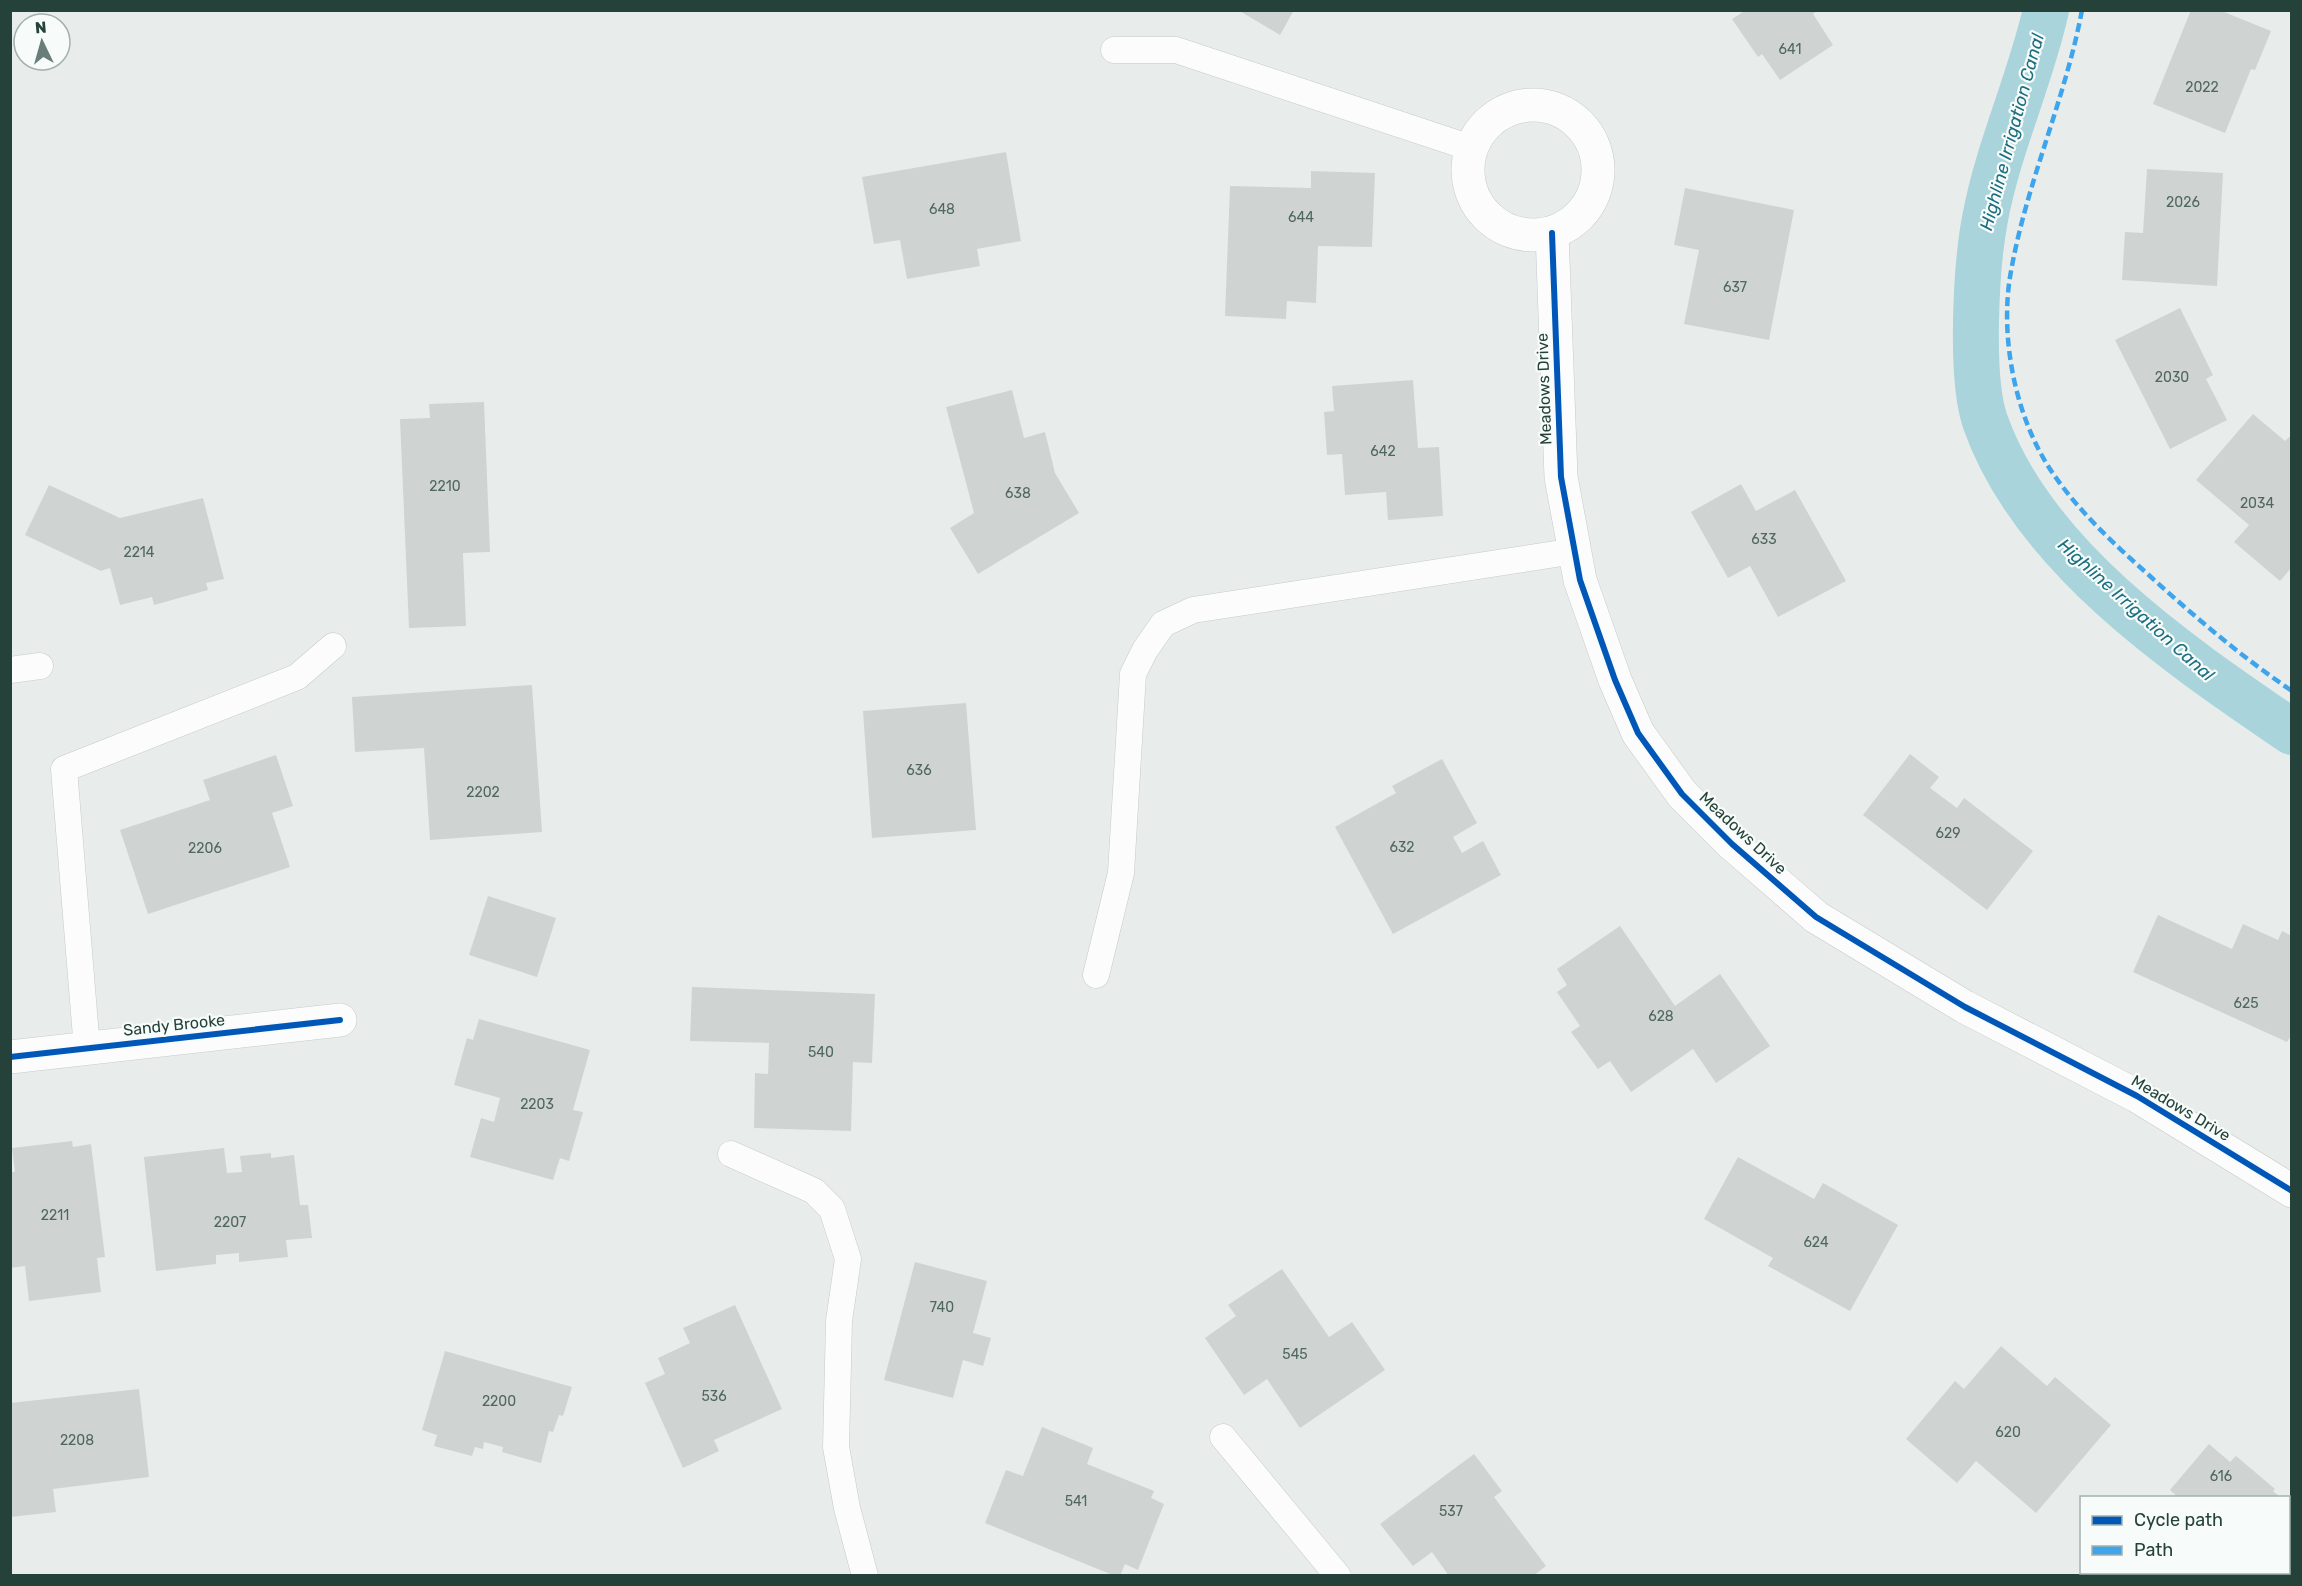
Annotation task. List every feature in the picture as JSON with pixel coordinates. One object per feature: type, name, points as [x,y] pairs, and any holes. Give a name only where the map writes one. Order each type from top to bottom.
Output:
[{"type":"street","points":[[1535,105],[1556,109],[1574,119],[1588,134],[1597,152],[1599,173],[1595,192],[1585,210],[1570,224],[1552,233],[1531,236],[1511,232],[1493,222],[1479,207],[1470,189],[1468,168],[1471,148],[1481,130],[1497,116],[1515,108],[1535,105]]},
{"type":"street","name":"Meadows Drive","points":[[1552,233],[1561,477],[1580,580],[1615,680],[1638,733],[1682,794],[1732,844],[1816,917],[1965,1007],[2137,1096],[2292,1191]]},
{"type":"street","name":"Sandy Brooke","points":[[10,1057],[340,1020]]},
{"type":"lane","points":[[1114,50],[1176,50],[1471,148]]},
{"type":"lane","points":[[1096,975],[1121,873],[1134,674],[1145,650],[1163,624],[1193,610],[1575,551]]},
{"type":"lane","points":[[87,1048],[64,769],[297,677],[333,646]]},
{"type":"lane","points":[[10,670],[40,666]]},
{"type":"lane","points":[[731,1154],[814,1191],[832,1209],[848,1258],[839,1321],[836,1448],[847,1508],[865,1575]]},
{"type":"lane","points":[[1223,1437],[1338,1575]]},
{"type":"building","points":[[1238,10],[1294,10],[1280,35]]},
{"type":"building","points":[[1746,10],[1818,10],[1813,14],[1833,45],[1780,80],[1762,54],[1758,57],[1732,19]]},
{"type":"building","points":[[2191,10],[2219,10],[2271,31],[2255,70],[2251,69],[2225,133],[2153,104]]},
{"type":"building","points":[[1006,152],[1021,241],[977,249],[980,266],[907,279],[900,240],[874,244],[862,177]]},
{"type":"building","points":[[2147,169],[2223,173],[2217,286],[2122,280],[2125,232],[2143,233]]},
{"type":"building","points":[[1311,171],[1375,173],[1372,247],[1318,246],[1316,303],[1287,301],[1286,319],[1225,316],[1230,186],[1311,188]]},
{"type":"building","points":[[1685,188],[1794,210],[1769,340],[1684,324],[1699,250],[1674,245]]},
{"type":"building","points":[[2180,308],[2213,375],[2206,379],[2227,420],[2170,449],[2115,340]]},
{"type":"building","points":[[1413,380],[1418,448],[1439,447],[1443,516],[1388,520],[1386,492],[1345,495],[1342,454],[1327,455],[1324,412],[1334,411],[1332,386]]},
{"type":"building","points":[[1012,390],[1024,438],[1045,432],[1055,473],[1079,513],[978,574],[950,528],[974,513],[946,407]]},
{"type":"building","points":[[484,402],[490,552],[463,553],[466,626],[409,628],[400,419],[430,418],[429,404]]},
{"type":"building","points":[[2253,414],[2285,441],[2289,437],[2292,439],[2292,567],[2280,581],[2234,542],[2249,525],[2196,480]]},
{"type":"building","points":[[1741,484],[1756,511],[1795,490],[1846,581],[1778,617],[1750,566],[1728,578],[1691,512]]},
{"type":"building","points":[[49,485],[120,518],[203,498],[224,579],[206,583],[208,590],[154,605],[152,597],[120,605],[110,568],[101,571],[25,535]]},
{"type":"building","points":[[532,685],[542,832],[430,840],[424,748],[355,752],[352,697]]},
{"type":"building","points":[[966,703],[976,830],[872,838],[863,711]]},
{"type":"building","points":[[1910,754],[1939,777],[1930,788],[1957,808],[1964,798],[2033,851],[1987,910],[1863,815]]},
{"type":"building","points":[[276,755],[293,806],[272,813],[290,867],[148,914],[120,830],[210,800],[203,780]]},
{"type":"building","points":[[1442,759],[1477,823],[1453,837],[1462,853],[1483,841],[1501,875],[1393,934],[1335,827],[1396,793],[1392,786]]},
{"type":"building","points":[[488,896],[556,918],[537,977],[469,955]]},
{"type":"building","points":[[2158,915],[2232,949],[2243,924],[2278,940],[2282,931],[2292,936],[2292,1034],[2287,1042],[2133,972]]},
{"type":"building","points":[[1620,926],[1675,1006],[1720,974],[1770,1046],[1716,1083],[1693,1049],[1631,1092],[1610,1061],[1598,1069],[1571,1032],[1580,1026],[1557,992],[1567,985],[1557,969]]},
{"type":"building","points":[[692,987],[875,994],[872,1063],[853,1062],[851,1131],[754,1128],[755,1073],[768,1074],[769,1043],[690,1041]]},
{"type":"building","points":[[479,1019],[590,1050],[573,1110],[583,1112],[569,1161],[560,1158],[553,1180],[470,1157],[481,1118],[494,1122],[500,1098],[454,1085],[467,1038],[473,1040]]},
{"type":"building","points":[[72,1141],[73,1147],[91,1144],[105,1257],[97,1258],[101,1292],[29,1301],[25,1266],[10,1268],[10,1172],[15,1172],[12,1148]]},
{"type":"building","points":[[224,1148],[227,1173],[242,1172],[240,1156],[271,1153],[271,1158],[294,1155],[300,1205],[308,1205],[312,1238],[286,1240],[288,1257],[239,1262],[239,1253],[216,1255],[216,1264],[156,1271],[144,1157]]},
{"type":"building","points":[[1738,1157],[1814,1199],[1823,1183],[1898,1225],[1850,1311],[1768,1266],[1773,1258],[1704,1219]]},
{"type":"building","points":[[915,1262],[987,1281],[973,1333],[991,1338],[983,1366],[963,1360],[953,1398],[884,1380]]},
{"type":"building","points":[[1282,1269],[1329,1337],[1352,1322],[1385,1370],[1300,1428],[1267,1379],[1244,1395],[1205,1338],[1236,1316],[1228,1305]]},
{"type":"building","points":[[735,1305],[782,1409],[714,1440],[719,1451],[683,1468],[645,1383],[665,1374],[658,1358],[690,1343],[683,1328]]},
{"type":"building","points":[[2001,1346],[2047,1386],[2055,1377],[2111,1425],[2036,1513],[1976,1461],[1957,1483],[1906,1439],[1955,1381],[1964,1389]]},
{"type":"building","points":[[445,1351],[572,1387],[563,1416],[559,1415],[553,1432],[549,1431],[541,1463],[502,1452],[503,1447],[484,1442],[483,1449],[475,1447],[472,1456],[434,1446],[437,1435],[422,1430]]},
{"type":"building","points":[[139,1389],[149,1477],[53,1489],[56,1512],[10,1517],[10,1403]]},
{"type":"building","points":[[1042,1427],[1093,1448],[1087,1464],[1154,1491],[1151,1498],[1164,1504],[1138,1570],[1125,1564],[1120,1576],[1115,1576],[985,1523],[1006,1470],[1023,1476]]},
{"type":"building","points":[[2209,1444],[2230,1462],[2236,1456],[2275,1489],[2273,1491],[2279,1496],[2177,1496],[2170,1490]]},
{"type":"building","points":[[1474,1454],[1502,1491],[1494,1497],[1546,1566],[1533,1576],[1449,1576],[1432,1552],[1413,1566],[1380,1524]]},
{"type":"building","points":[[2290,1506],[2292,1507],[2292,1570],[2290,1572]]},
{"type":"building","points":[[2108,1574],[2183,1574],[2182,1576],[2107,1576]]},
{"type":"building","points":[[2208,1574],[2289,1574],[2287,1576],[2210,1576]]},
{"type":"waterway","name":"Highline Irrigation Canal","points":[[2046,10],[2032,63],[1998,166],[1982,239],[1977,292],[1976,350],[1980,402],[1985,421],[2007,470],[2037,516],[2073,558],[2114,598],[2158,635],[2203,670],[2292,732]]},
{"type":"marked path","points":[[2082,10],[2066,77],[2025,210],[2010,277],[2007,327],[2009,352],[2020,404],[2039,451],[2052,472],[2098,528],[2202,622],[2255,665],[2292,691]]},
{"type":"cycle path","points":[[1552,233],[1561,477],[1580,580],[1615,680],[1638,733],[1682,794],[1732,844],[1816,917],[1965,1007],[2137,1096],[2292,1191]]},
{"type":"cycle path","points":[[10,1057],[340,1020]]}]
